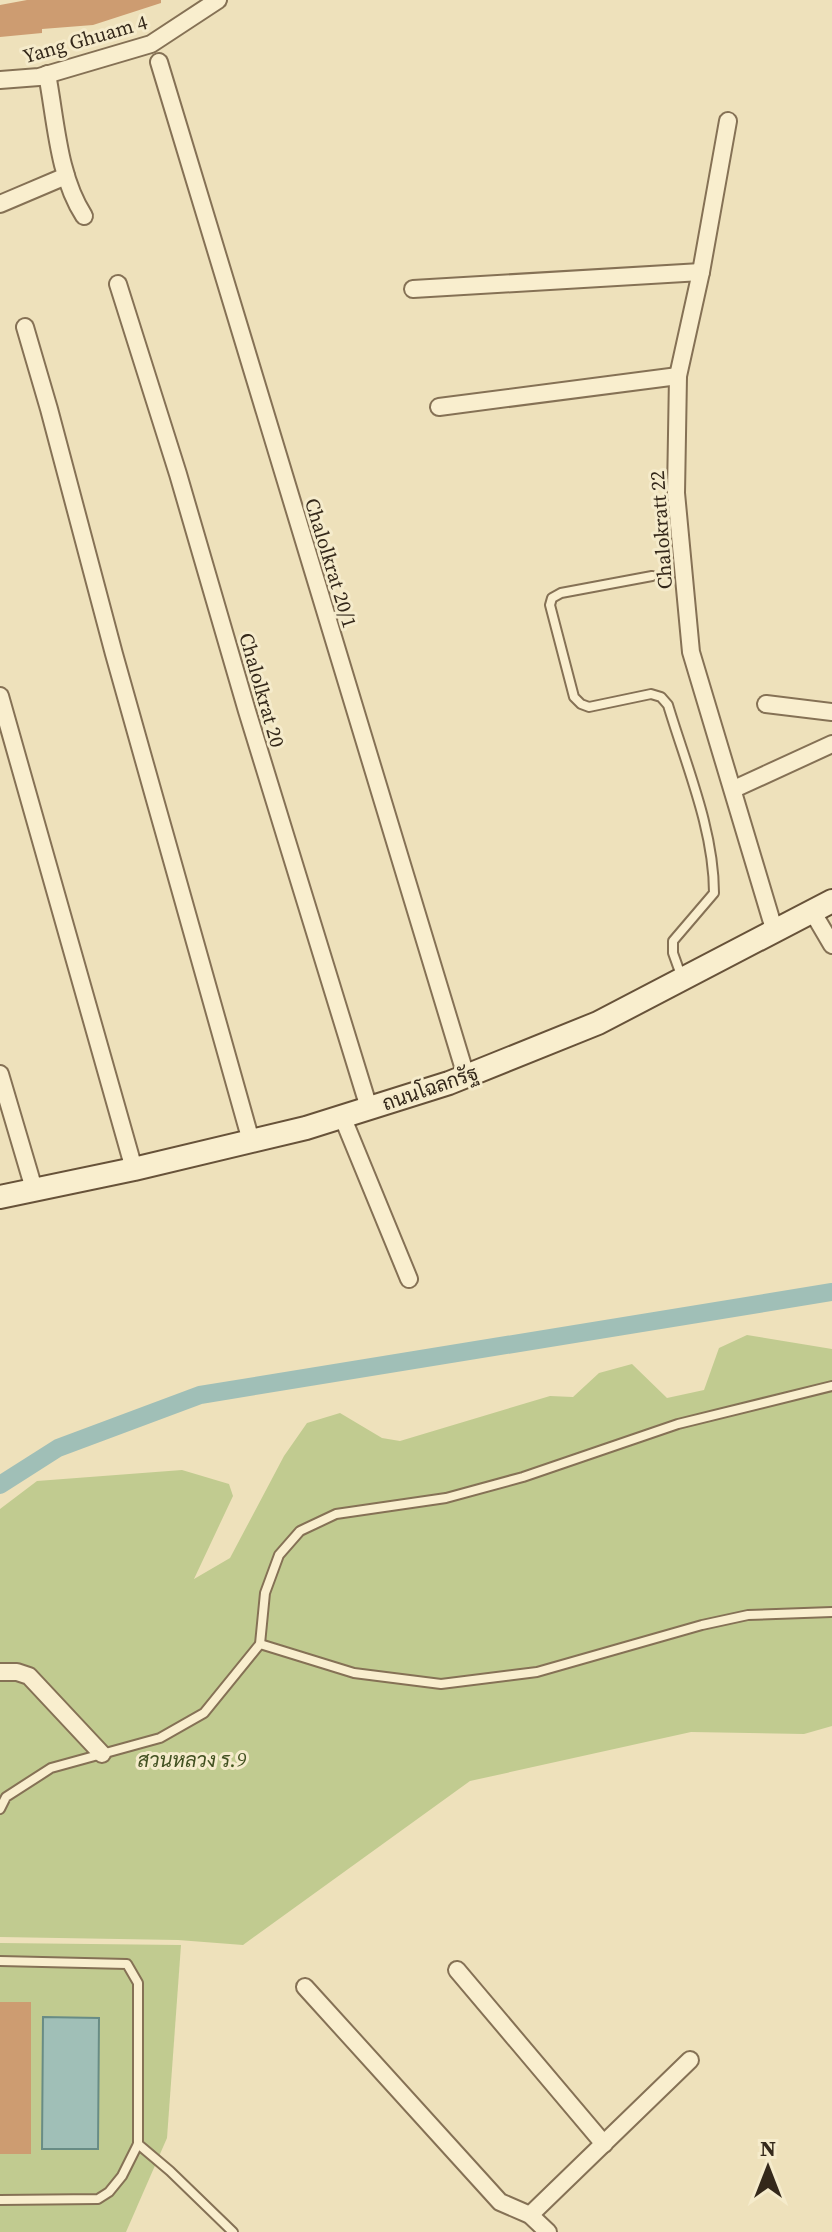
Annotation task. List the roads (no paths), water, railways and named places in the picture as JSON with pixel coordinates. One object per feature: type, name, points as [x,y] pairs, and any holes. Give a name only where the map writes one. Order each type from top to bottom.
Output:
[{"type":"street","name":"Yang Ghuam 4","points":[[0,80],[47,74],[151,44],[218,0]]},
{"type":"street","name":"Chalolkrat 20/1","points":[[159,62],[466,1076]]},
{"type":"street","points":[[47,74],[66,176],[72,197],[84,216]]},
{"type":"street","name":"Chalokratt 22","points":[[728,121],[701,272],[678,376],[676,480],[689,642],[774,929]]},
{"type":"street","points":[[0,204],[66,176]]},
{"type":"street","points":[[413,289],[701,272]]},
{"type":"street","name":"Chalolkrat 20","points":[[118,284],[369,1108]]},
{"type":"street","points":[[25,327],[251,1141]]},
{"type":"street","points":[[439,407],[678,376]]},
{"type":"street","points":[[0,696],[134,1169]]},
{"type":"street","points":[[766,704],[832,712]]},
{"type":"street","points":[[734,789],[832,744]]},
{"type":"street","points":[[822,906],[832,945]]},
{"type":"street","name":"ถนนโฉลกรัฐ","points":[[0,1197],[306,1128],[466,1076],[598,1023],[822,906]]},
{"type":"street","points":[[0,1074],[34,1189]]},
{"type":"street","points":[[342,1116],[409,1279]]},
{"type":"street","points":[[0,1672],[29,1676],[102,1754]]},
{"type":"street","points":[[457,1970],[604,2144]]},
{"type":"street","points":[[305,1987],[500,2202],[530,2215],[548,2232]]},
{"type":"street","points":[[530,2215],[690,2060]]},
{"type":"lane","points":[[652,576],[561,593],[552,598],[550,605],[574,697],[581,704],[589,707],[651,694],[661,697],[668,705],[702,821],[714,876],[714,893],[673,941],[673,953],[682,979]]},
{"type":"lane","points":[[0,1809],[6,1797],[51,1768],[160,1738],[204,1713],[260,1644],[265,1593],[279,1555],[300,1531],[336,1514],[446,1498],[523,1477],[678,1424],[832,1386]]},
{"type":"lane","points":[[260,1644],[354,1673],[441,1684],[537,1672],[748,1615],[832,1612]]},
{"type":"lane","points":[[0,1961],[127,1964],[138,1983],[138,2144],[122,2176],[109,2192],[98,2199],[0,2200]]},
{"type":"lane","points":[[138,2144],[233,2232]]},
{"type":"water","points":[[43,2017],[99,2018],[98,2149],[42,2149]]},
{"type":"waterway","points":[[0,1485],[58,1448],[200,1395],[832,1292]]},
{"type":"park label","name":"สวนหลวง ร.9","points":[[192,1760]]}]
